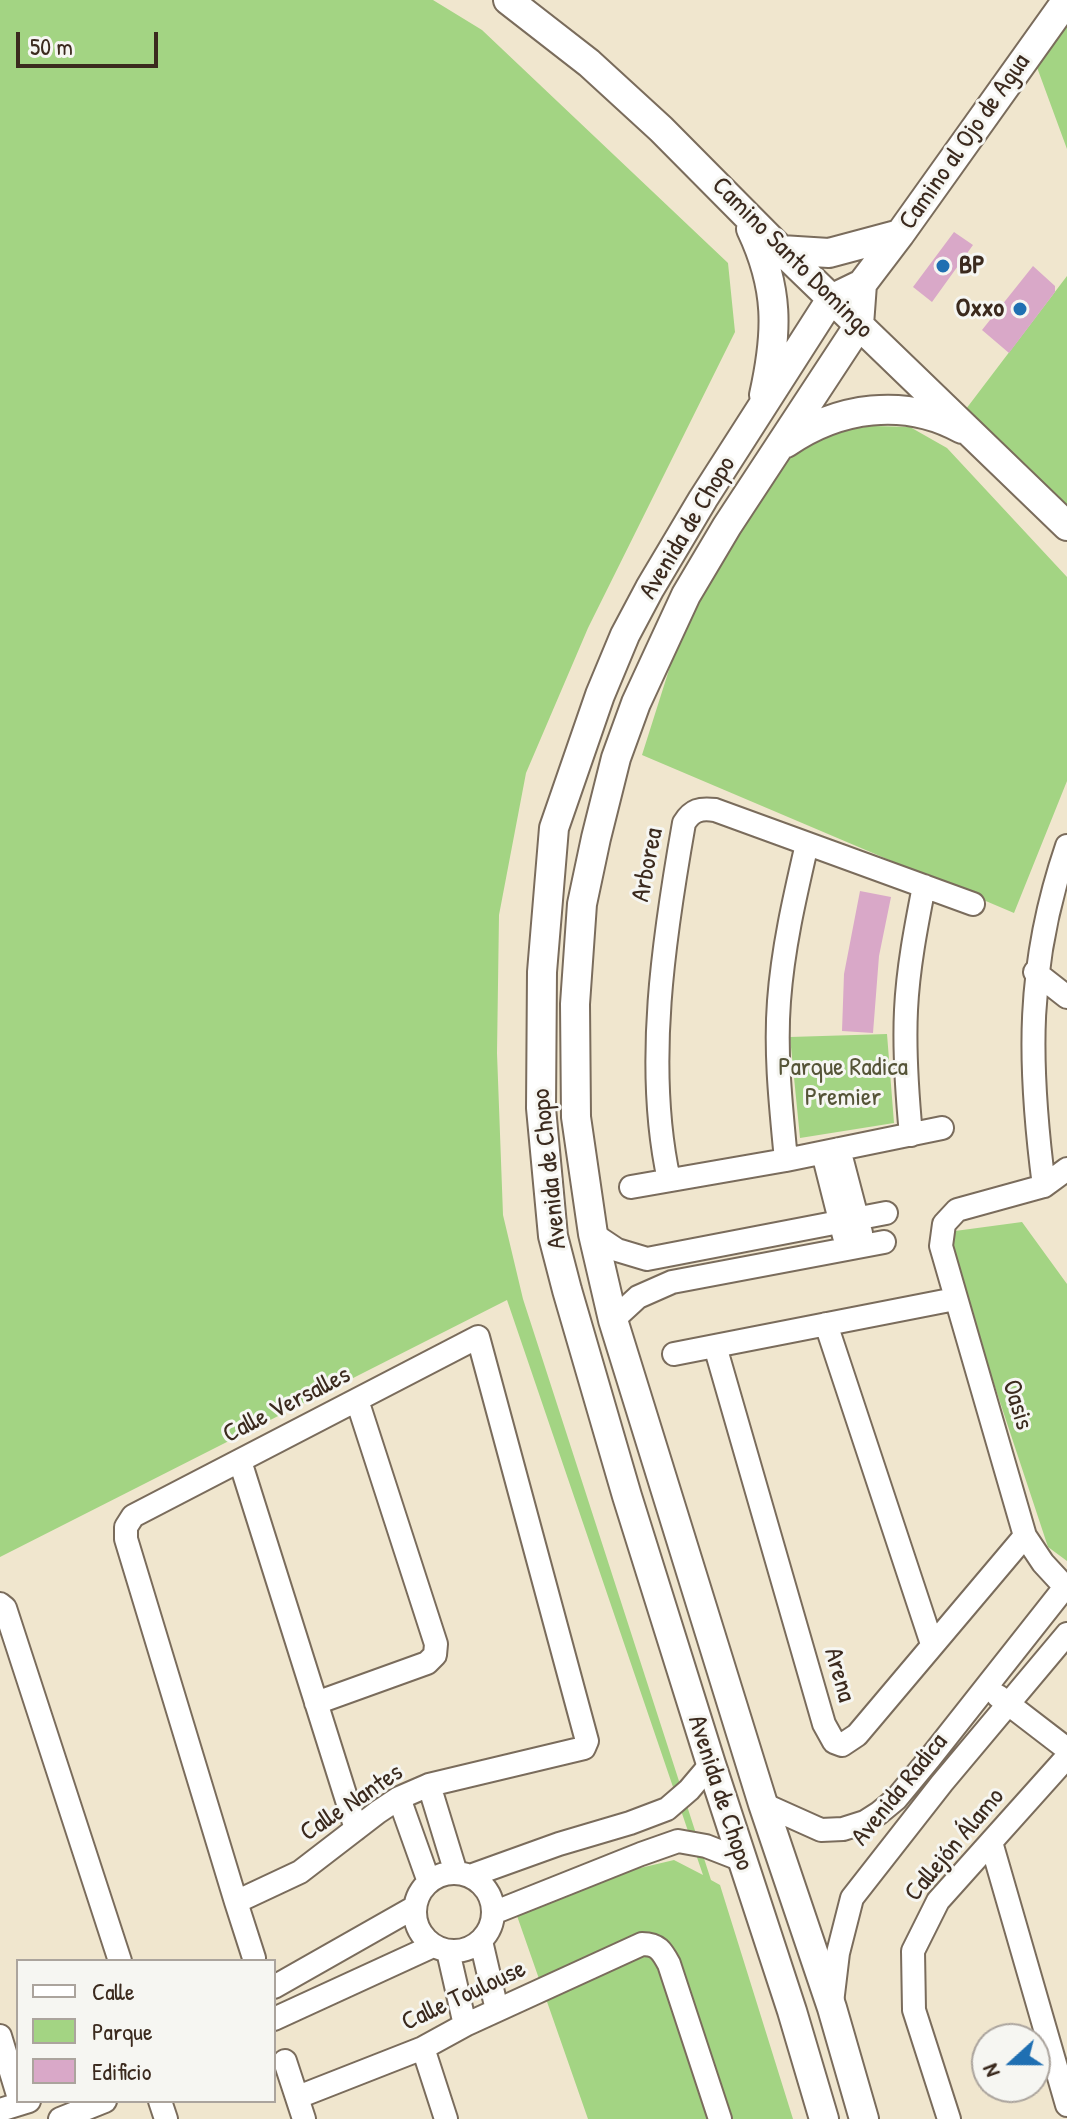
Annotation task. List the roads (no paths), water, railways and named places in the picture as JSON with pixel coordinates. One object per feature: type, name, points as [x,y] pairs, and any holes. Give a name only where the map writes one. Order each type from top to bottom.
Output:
[{"type":"street","name":"Camino Santo Domingo","points":[[508,0],[589,63],[661,129],[831,299],[1067,526]]},
{"type":"street","name":"Camino al Ojo de Agua","points":[[831,299],[862,284],[1067,0]]},
{"type":"street","points":[[740,207],[759,246],[774,294],[770,371],[761,412]]},
{"type":"street","points":[[781,250],[829,253],[900,234]]},
{"type":"street","points":[[859,325],[862,284]]},
{"type":"street","name":"Avenida de Chopo","points":[[824,2119],[627,1496],[553,1236],[541,1108],[542,972],[554,828],[600,695],[625,635],[703,499],[831,299]]},
{"type":"street","name":"Avenida de Chopo","points":[[859,325],[775,450],[686,595],[636,703],[616,758],[582,904],[575,1004],[576,1117],[593,1234],[613,1320],[763,1804],[832,2008],[864,2119]]},
{"type":"street","points":[[775,450],[820,422],[863,411],[915,413],[957,426],[979,439]]},
{"type":"street","name":"Arborea","points":[[669,1180],[662,1152],[659,1111],[659,1011],[666,921],[684,823],[690,813],[715,810],[973,904]]},
{"type":"street","points":[[786,1160],[778,1080],[779,1001],[789,921],[807,844]]},
{"type":"street","points":[[1067,846],[1035,972],[1032,1056],[1036,1127],[1044,1186],[1067,1169]]},
{"type":"street","points":[[911,1135],[905,1072],[906,1010],[912,948],[924,886]]},
{"type":"street","points":[[1035,972],[1067,997]]},
{"type":"street","points":[[631,1187],[942,1128]]},
{"type":"street","points":[[613,1320],[638,1297],[672,1282],[865,1245],[849,1220],[831,1151]]},
{"type":"street","name":"Oasis","points":[[1044,1186],[957,1210],[944,1224],[941,1246],[1025,1536],[1043,1563],[1066,1588]]},
{"type":"street","points":[[593,1234],[617,1250],[647,1259],[886,1213]]},
{"type":"street","points":[[674,1354],[955,1299]]},
{"type":"street","points":[[826,1324],[932,1644]]},
{"type":"street","name":"Calle Versalles","points":[[236,1902],[126,1539],[126,1527],[133,1516],[478,1337],[586,1732]]},
{"type":"street","name":"Arena","points":[[715,1346],[824,1724],[834,1742],[842,1745],[857,1735],[1025,1536]]},
{"type":"street","points":[[316,1703],[427,1663],[435,1655],[436,1644],[357,1400]]},
{"type":"street","points":[[240,1461],[356,1829]]},
{"type":"street","points":[[627,1496],[664,1485]]},
{"type":"street","name":"Avenida Radica","points":[[763,1804],[821,1830],[843,1829],[865,1822],[896,1799],[1066,1588]]},
{"type":"street","points":[[0,1604],[5,1608],[119,1959]]},
{"type":"street","name":"Avenida Radica","points":[[832,2008],[838,1953],[852,1898],[1007,1703],[1067,1634]]},
{"type":"street","points":[[986,1687],[1067,1749]]},
{"type":"street","name":"Calle Nantes","points":[[236,1902],[300,1872],[399,1798],[429,1785],[584,1748],[586,1732]]},
{"type":"street","name":"Callejón Álamo","points":[[949,2119],[914,2010],[913,1951],[938,1901],[1067,1757]]},
{"type":"street","points":[[465,2025],[441,1949],[422,1936],[416,1922],[415,1907],[419,1893],[429,1882],[442,1875],[463,1875],[667,1809],[689,1790],[711,1764]]},
{"type":"street","points":[[276,2018],[441,1949],[466,1950],[481,1941],[490,1928],[493,1913],[491,1898],[483,1885],[463,1875],[429,1785]]},
{"type":"street","points":[[399,1798],[429,1882]]},
{"type":"street","points":[[667,1809],[678,1841]]},
{"type":"street","points":[[493,1913],[678,1841],[706,1846],[742,1860]]},
{"type":"street","points":[[991,1842],[1067,2105]]},
{"type":"street","points":[[236,1902],[254,1958]]},
{"type":"street","points":[[276,1986],[415,1907]]},
{"type":"street","points":[[481,1941],[497,2010]]},
{"type":"street","name":"Calle Toulouse","points":[[301,2108],[497,2010],[642,1944],[652,1944],[662,1950],[669,1964],[720,2119]]},
{"type":"street","points":[[0,2036],[16,2094]]},
{"type":"street","points":[[423,2048],[446,2119]]},
{"type":"street","points":[[285,2061],[301,2108]]},
{"type":"street","points":[[60,2119],[100,2103]]},
{"type":"place","name":"BP","points":[[943,266]]},
{"type":"place","name":"Oxxo","points":[[1020,309]]},
{"type":"park label","name":"Parque Radica Premier","points":[[843,1083]]}]
